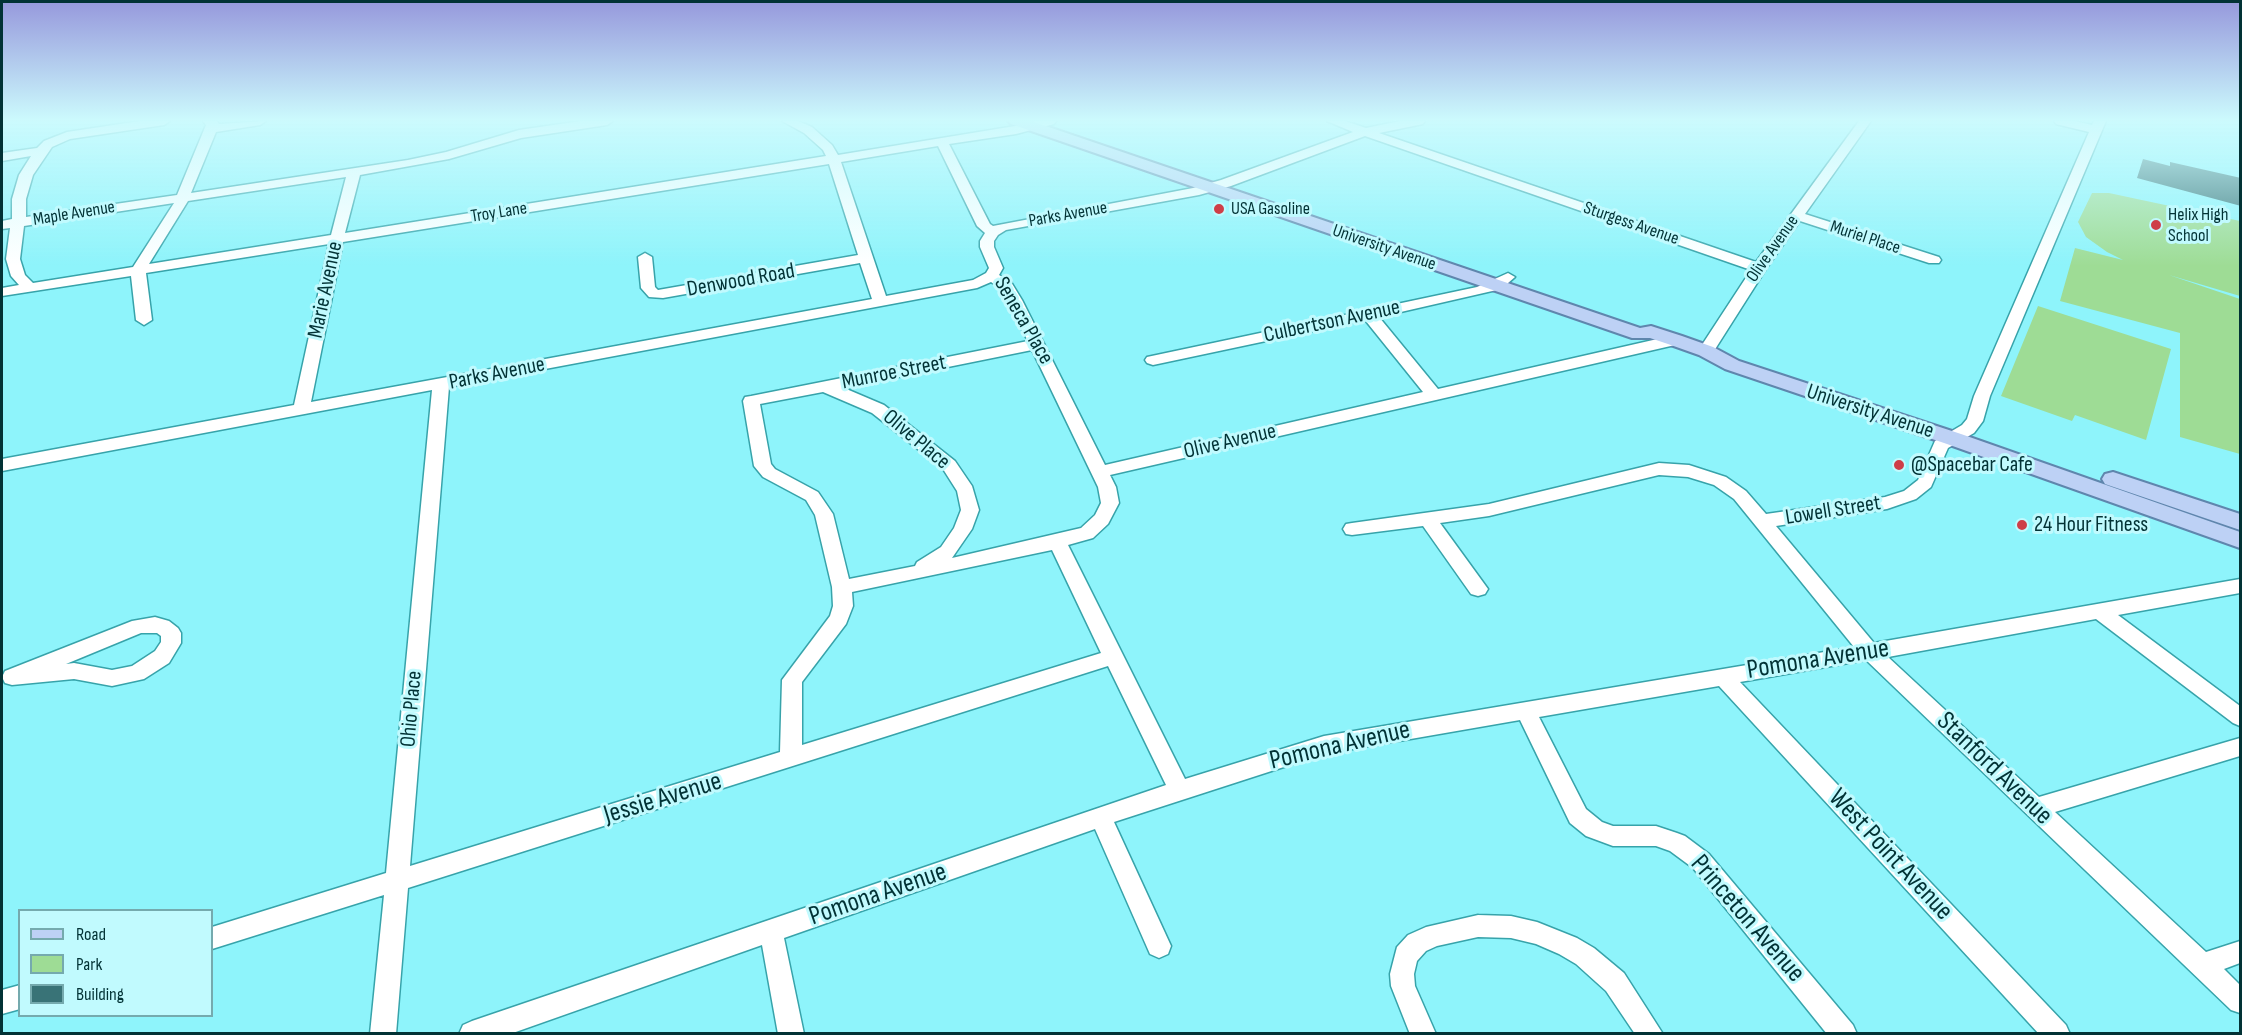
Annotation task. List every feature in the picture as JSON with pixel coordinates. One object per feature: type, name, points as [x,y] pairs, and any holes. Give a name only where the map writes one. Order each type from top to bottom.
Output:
[{"type":"main road","name":"University Avenue","points":[[1160,169],[1207,188],[1502,281],[1648,324],[1651,332],[1706,351],[1731,352],[1961,434],[2241,540]]},
{"type":"main road","name":"University Avenue","points":[[1184,169],[1502,281]]},
{"type":"main road","name":"University Avenue","points":[[1961,434],[2241,522]]},
{"type":"street","points":[[30,169],[19,199],[19,222],[13,246],[13,259],[18,276],[30,288]]},
{"type":"street","points":[[144,320],[138,270],[183,197],[193,169]]},
{"type":"street","name":"Maple Avenue","points":[[2,225],[371,169]]},
{"type":"street","name":"Troy Lane","points":[[2,292],[770,169]]},
{"type":"street","points":[[837,169],[880,302]]},
{"type":"street","points":[[956,169],[984,226],[993,231]]},
{"type":"street","name":"Parks Avenue","points":[[993,231],[1002,226],[1160,199],[1226,183],[1263,169]]},
{"type":"street","name":"Sturgess Avenue","points":[[1473,169],[1759,268]]},
{"type":"street","name":"Olive Avenue","points":[[1706,351],[1759,268],[1830,169]]},
{"type":"street","name":"Lowell Street","points":[[1352,529],[1489,510],[1650,470],[1668,468],[1699,473],[1726,485],[1740,495],[1763,521],[1863,508],[1910,495],[1925,483],[1941,445],[1961,434],[1975,421],[1982,396],[2079,169]]},
{"type":"street","name":"Marie Avenue","points":[[301,410],[337,239],[354,172]]},
{"type":"street","name":"Muriel Place","points":[[1796,215],[1934,260]]},
{"type":"street","name":"Seneca Place","points":[[993,231],[987,241],[987,248],[996,268],[991,276],[1006,285],[1038,344],[1100,472]]},
{"type":"street","name":"Denwood Road","points":[[645,257],[648,288],[654,294],[866,258]]},
{"type":"street","name":"Parks Avenue","points":[[2,465],[977,284],[991,276]]},
{"type":"street","name":"Culbertson Avenue","points":[[1154,360],[1481,291],[1502,281]]},
{"type":"street","points":[[1369,315],[1434,395]]},
{"type":"street","name":"Olive Avenue","points":[[1100,472],[1676,340]]},
{"type":"street","name":"Munroe Street","points":[[842,586],[824,514],[812,496],[769,473],[763,466],[751,401],[1038,344]]},
{"type":"street","name":"Ohio Place","points":[[383,1034],[441,385]]},
{"type":"street","name":"Olive Place","points":[[822,387],[844,393],[878,409],[949,465],[966,490],[970,510],[963,529],[948,552],[912,574]]},
{"type":"street","points":[[791,759],[792,680],[839,619],[843,606],[842,586],[912,574],[1057,542],[1087,533],[1102,519],[1110,503],[1107,487],[1100,472]]},
{"type":"street","points":[[1426,517],[1478,589]]},
{"type":"street","name":"Stanford Avenue","points":[[1763,521],[1870,652],[2241,1001]]},
{"type":"street","points":[[1057,542],[1179,790]]},
{"type":"street","name":"Pomona Avenue","points":[[472,1034],[1179,790],[1324,745],[2241,586]]},
{"type":"street","points":[[2100,612],[2241,717]]},
{"type":"street","points":[[139,626],[162,626],[171,633],[171,643],[162,657],[137,673],[112,678],[74,671],[7,679],[139,626]]},
{"type":"street","name":"Jessie Avenue","points":[[213,938],[1113,657]]},
{"type":"street","name":"West Point Avenue","points":[[1722,676],[2057,1034]]},
{"type":"street","name":"Princeton Avenue","points":[[1525,709],[1578,816],[1594,829],[1613,836],[1656,836],[1677,843],[1701,861],[1844,1034]]},
{"type":"street","points":[[2035,808],[2241,747]]},
{"type":"street","points":[[1101,817],[1159,946]]},
{"type":"street","points":[[1423,1034],[1403,986],[1402,974],[1406,955],[1417,942],[1435,935],[1478,926],[1511,927],[1536,933],[1576,951],[1615,982],[1650,1034]]},
{"type":"street","points":[[771,932],[791,1034]]},
{"type":"street","points":[[2202,965],[2241,952]]},
{"type":"street","points":[[2,1002],[18,998]]},
{"type":"green space","points":[[2092,193],[2109,193],[2240,221],[2240,296],[2169,275],[2240,299],[2240,454],[2180,437],[2180,333],[2060,301],[2075,248],[2123,260],[2086,237],[2078,222]]},
{"type":"green space","points":[[2038,306],[2171,349],[2146,440],[2075,415],[2072,421],[2001,396]]},
{"type":"building","points":[[2140,169],[2202,169],[2241,178],[2241,206],[2137,178]]},
{"type":"place","name":"USA Gasoline","points":[[1219,209]]},
{"type":"place","name":"Helix High School","points":[[2156,225]]},
{"type":"place","name":"@Spacebar Cafe","points":[[1899,465]]},
{"type":"place","name":"24 Hour Fitness","points":[[2022,525]]}]
